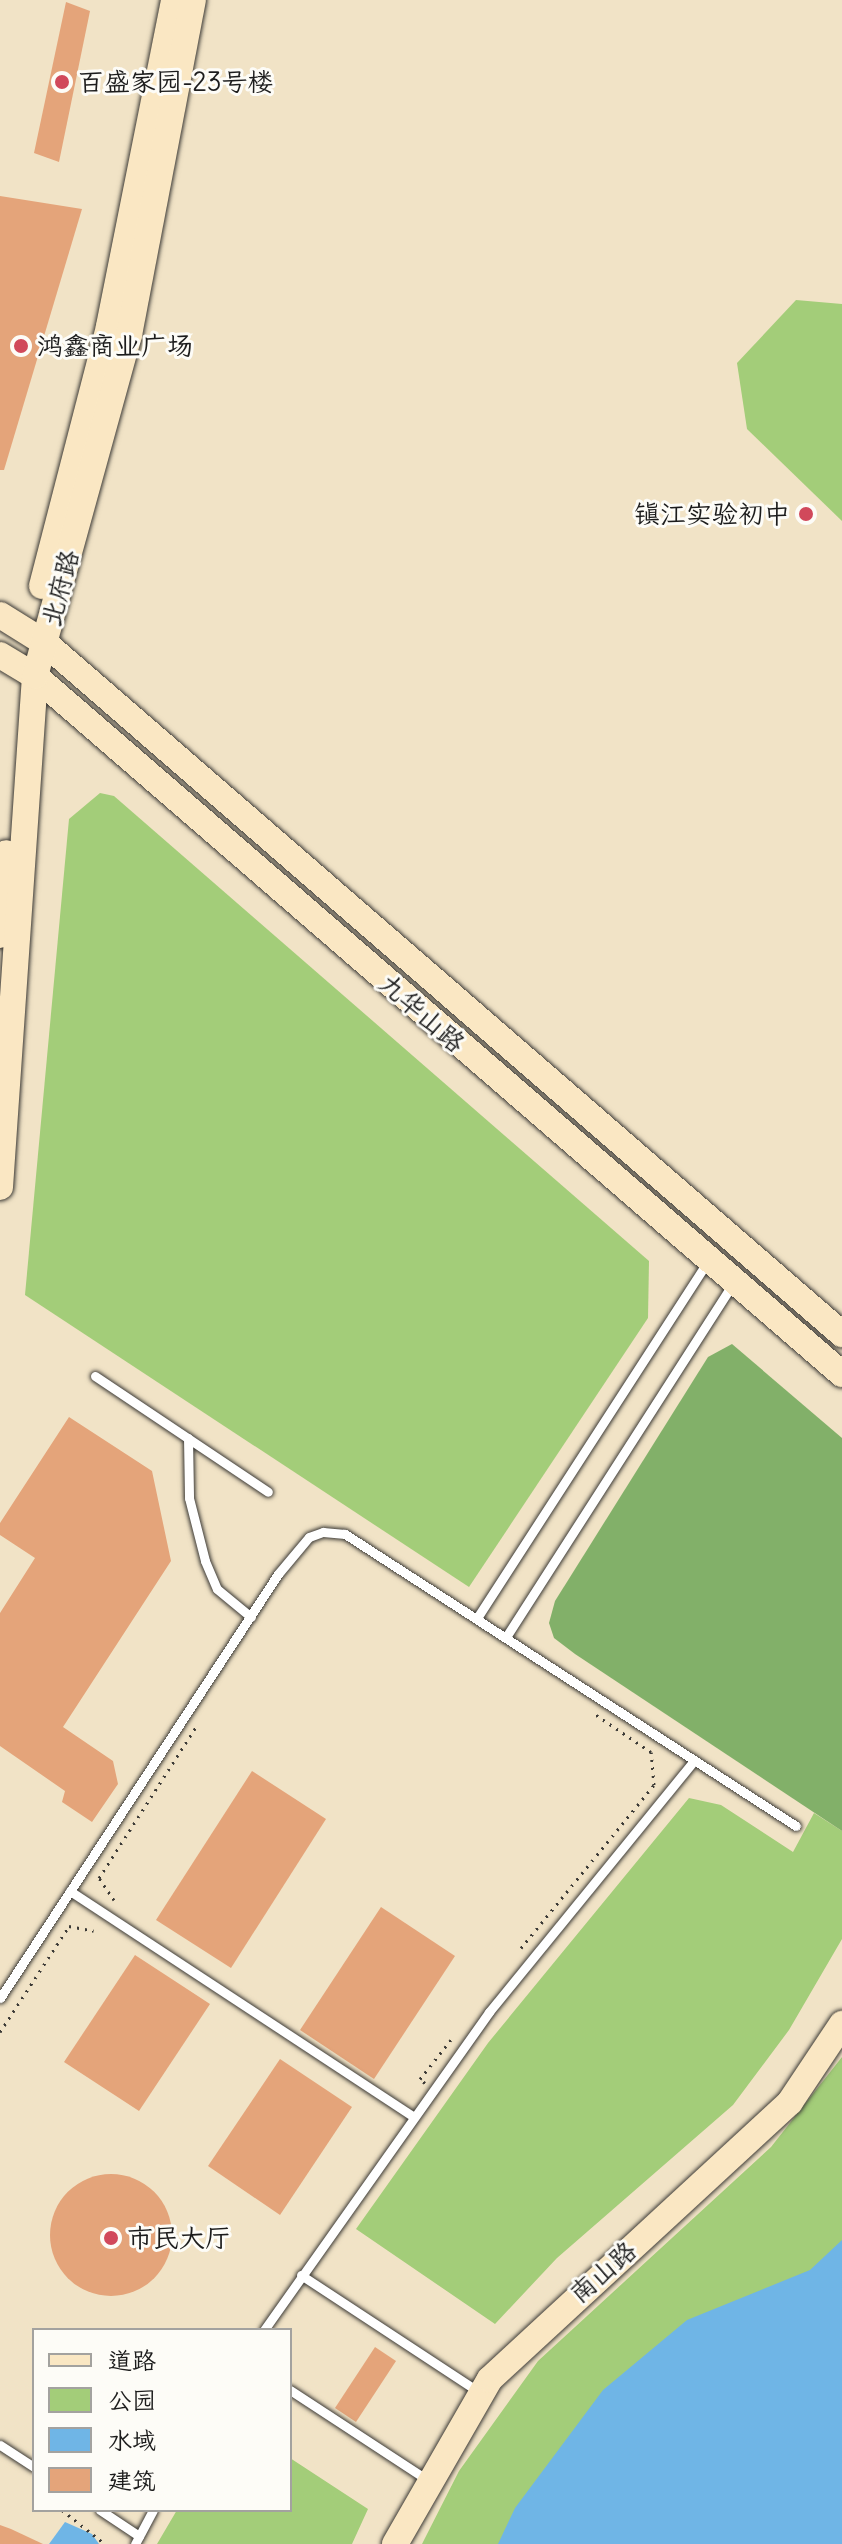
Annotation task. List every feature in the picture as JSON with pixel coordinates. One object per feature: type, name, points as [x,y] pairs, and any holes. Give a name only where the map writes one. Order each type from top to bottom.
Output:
[{"type":"main road","name":"北府路","points":[[37,638],[109,326],[174,0]]},
{"type":"main road","name":"北府路","points":[[0,935],[18,666],[37,638],[129,335],[193,0]]},
{"type":"main road","name":"九华山路","points":[[0,615],[37,638],[842,1334]]},
{"type":"main road","name":"北府路","points":[[0,1187],[18,666]]},
{"type":"main road","name":"九华山路","points":[[18,666],[842,1374]]},
{"type":"main road","name":"南山路","points":[[395,2544],[426,2479],[481,2394],[550,2318],[790,2102],[842,2024]]},
{"type":"lane","points":[[477,1618],[708,1261]]},
{"type":"lane","points":[[506,1637],[733,1283]]},
{"type":"lane","points":[[95,1376],[268,1492]]},
{"type":"lane","points":[[188,1438],[189,1498],[205,1561],[217,1589],[251,1617]]},
{"type":"lane","points":[[0,1998],[295,1551],[323,1532],[345,1534],[796,1826]]},
{"type":"lane","points":[[265,2328],[411,2115],[694,1761]]},
{"type":"lane","points":[[70,1891],[411,2115]]},
{"type":"lane","points":[[301,2275],[481,2394]]},
{"type":"lane","points":[[292,2391],[426,2479]]},
{"type":"lane","points":[[0,2445],[32,2466]]},
{"type":"lane","points":[[102,2512],[137,2540],[152,2512]]},
{"type":"path","points":[[520,1950],[657,1776],[647,1748],[583,1706]]},
{"type":"path","points":[[114,1900],[99,1878],[205,1714]]},
{"type":"path","points":[[0,2032],[69,1926],[94,1931]]},
{"type":"path","points":[[432,2088],[420,2079],[456,2032]]},
{"type":"path","points":[[65,2512],[105,2544]]},
{"type":"green space","points":[[796,300],[842,304],[842,521],[747,429],[737,363]]},
{"type":"green space","points":[[100,793],[114,796],[649,1261],[648,1318],[469,1587],[25,1295],[69,819]]},
{"type":"green space","points":[[732,1344],[842,1438],[842,1831],[575,1654],[554,1638],[549,1623],[555,1601],[708,1357]]},
{"type":"green space","points":[[689,1798],[721,1805],[793,1852],[814,1813],[842,1831],[842,1939],[789,2030],[733,2105],[557,2258],[495,2324],[356,2229],[488,2043]]},
{"type":"green space","points":[[842,2057],[842,2544],[422,2544],[459,2471],[538,2361],[771,2147]]},
{"type":"green space","points":[[292,2459],[368,2509],[352,2544],[157,2544],[176,2512],[292,2512]]},
{"type":"water","points":[[842,2240],[842,2544],[498,2544],[515,2508],[603,2390],[687,2320],[810,2270]]},
{"type":"water","points":[[65,2522],[92,2534],[99,2544],[49,2544]]},
{"type":"building","name":"百盛家园-23号楼","points":[[66,2],[90,11],[59,162],[34,153]]},
{"type":"building","name":"鸿鑫商业广场","points":[[0,196],[82,209],[4,470],[0,470]]},
{"type":"building","points":[[69,1417],[152,1471],[171,1561],[63,1727],[113,1761],[118,1784],[92,1822],[62,1802],[65,1791],[0,1746],[0,1613],[35,1558],[0,1535],[0,1523]]},
{"type":"building","points":[[252,1771],[326,1819],[231,1968],[156,1920]]},
{"type":"building","points":[[381,1907],[455,1956],[374,2079],[300,2030]]},
{"type":"building","points":[[135,1955],[210,2004],[139,2111],[64,2062]]},
{"type":"building","points":[[280,2059],[352,2107],[280,2215],[208,2166]]},
{"type":"building","name":"市民大厅","points":[[111,2174],[134,2179],[154,2192],[167,2212],[172,2235],[167,2258],[154,2278],[134,2291],[111,2296],[88,2291],[68,2278],[55,2258],[50,2235],[55,2212],[68,2192],[88,2179]]},
{"type":"building","points":[[375,2347],[396,2361],[356,2422],[335,2408]]},
{"type":"building","points":[[0,2525],[11,2529],[43,2544],[0,2544]]},
{"type":"place","name":"百盛家园-23号楼","points":[[62,82]]},
{"type":"place","name":"鸿鑫商业广场","points":[[21,346]]},
{"type":"place","name":"镇江实验初中","points":[[806,514]]},
{"type":"place","name":"市民大厅","points":[[111,2238]]}]
